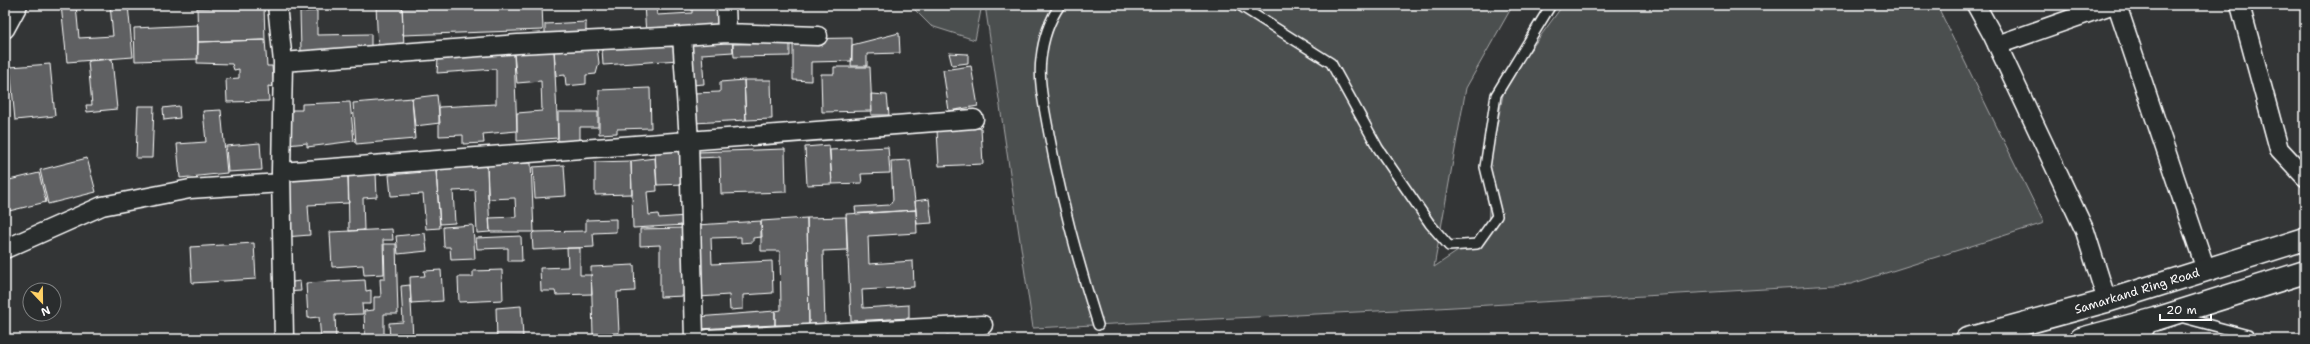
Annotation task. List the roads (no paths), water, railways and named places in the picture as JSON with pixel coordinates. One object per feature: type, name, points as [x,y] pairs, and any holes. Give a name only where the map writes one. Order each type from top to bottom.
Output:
[{"type":"highway","name":"Samarkand Ring Road","points":[[1968,339],[2107,301],[2305,239]]},
{"type":"highway","points":[[2082,339],[2164,316],[2305,272]]},
{"type":"street","points":[[5,29],[18,5]]},
{"type":"street","points":[[277,5],[283,62],[281,177],[284,339]]},
{"type":"street","points":[[726,5],[727,34]]},
{"type":"street","points":[[1976,5],[2085,231],[2107,301]]},
{"type":"street","points":[[1997,46],[2111,5]]},
{"type":"street","points":[[2117,5],[2206,270]]},
{"type":"street","points":[[2240,5],[2279,149],[2305,177]]},
{"type":"street","points":[[283,62],[518,44],[682,36],[727,34],[818,36]]},
{"type":"street","points":[[682,36],[689,141],[694,339]]},
{"type":"street","points":[[5,249],[102,206],[190,189],[281,177],[689,141],[974,119]]},
{"type":"street","points":[[708,339],[983,325]]},
{"type":"lane","points":[[1060,5],[1050,21],[1041,59],[1044,109],[1058,183],[1069,228],[1098,325]]},
{"type":"lane","points":[[1239,5],[1331,63],[1378,148],[1430,224],[1449,246],[1477,244],[1498,216],[1485,167],[1496,96],[1551,5]]},
{"type":"lane","points":[[2144,339],[2164,316],[2248,335],[2249,339]]}]
